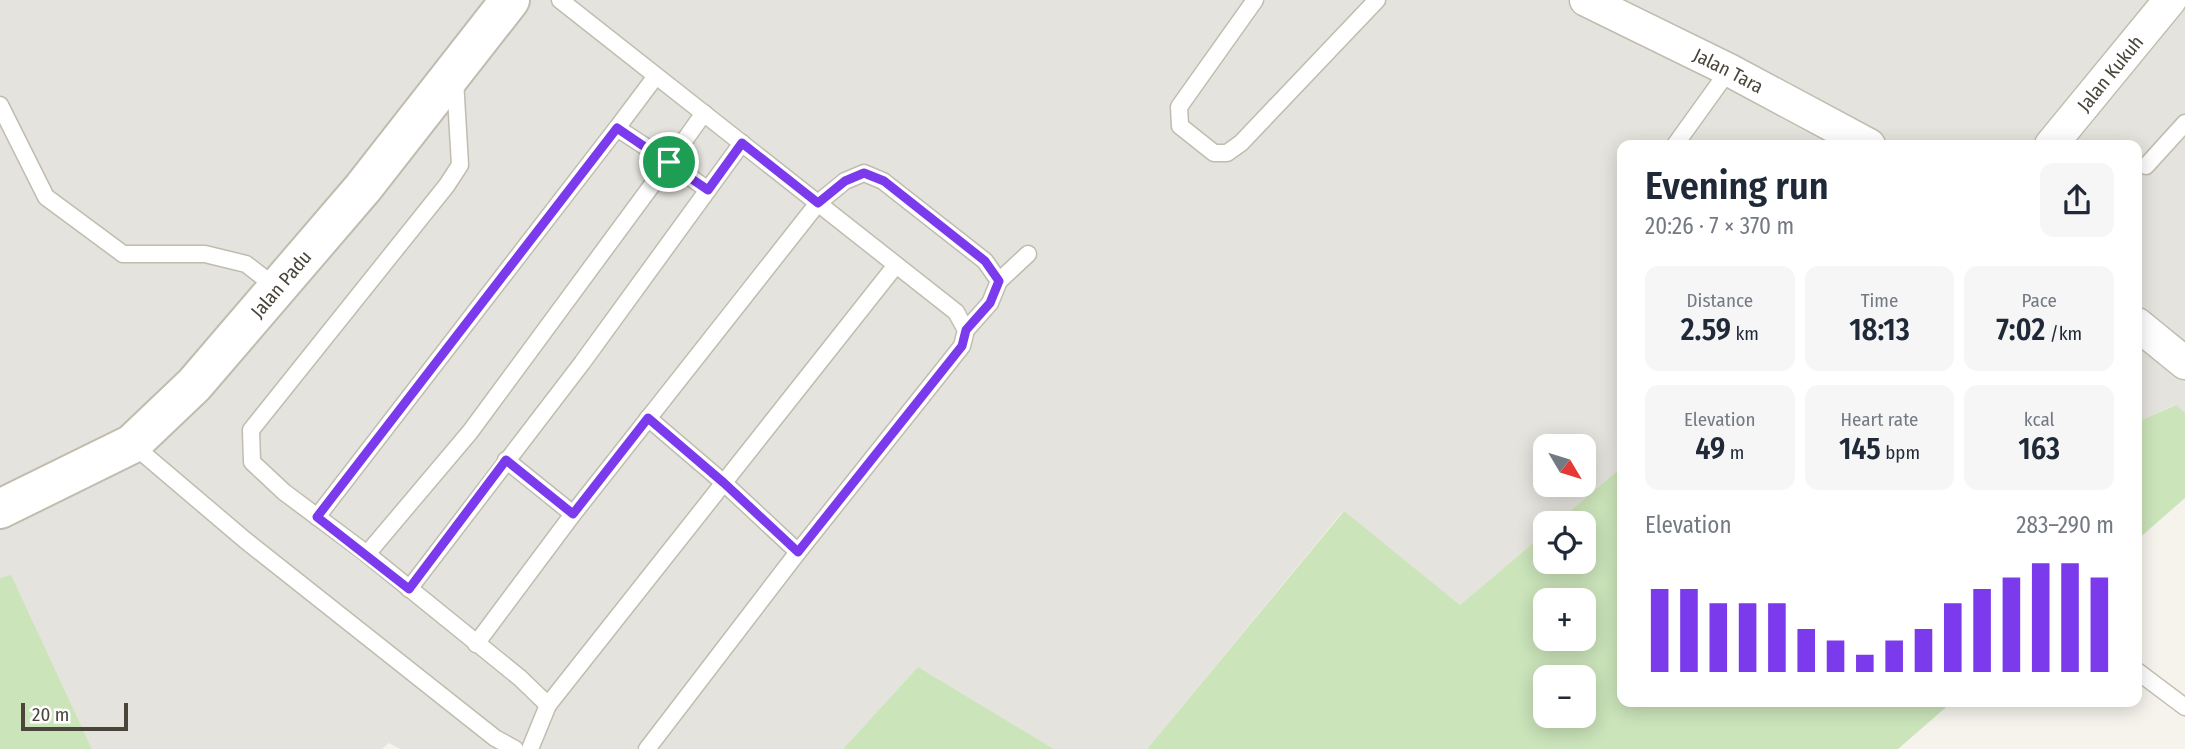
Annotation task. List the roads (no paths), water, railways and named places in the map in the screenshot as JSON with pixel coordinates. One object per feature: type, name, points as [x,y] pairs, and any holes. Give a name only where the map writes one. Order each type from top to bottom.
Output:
[{"type":"street","name":"Jalan Padu","points":[[0,509],[132,444],[194,385],[363,188],[510,0]]},
{"type":"street","name":"Jalan Tara","points":[[1586,0],[1729,70],[1860,140]]},
{"type":"street","name":"Jalan Kukuh","points":[[2055,140],[2170,0]]},
{"type":"street","points":[[2142,328],[2185,363]]},
{"type":"lane","points":[[561,0],[956,312],[966,330]]},
{"type":"lane","points":[[1255,0],[1179,107],[1180,126],[1214,153],[1227,153],[1241,143],[1377,0]]},
{"type":"lane","points":[[1679,140],[1729,70]]},
{"type":"lane","points":[[454,71],[460,165],[447,185],[251,430],[252,462],[284,492],[367,554],[520,678],[548,705]]},
{"type":"lane","points":[[317,517],[656,76]]},
{"type":"lane","points":[[0,105],[46,197],[123,254],[205,254],[246,264],[277,288]]},
{"type":"lane","points":[[367,554],[470,432],[704,113]]},
{"type":"lane","points":[[2146,166],[2185,123]]},
{"type":"lane","points":[[617,128],[708,190]]},
{"type":"lane","points":[[409,589],[582,363],[742,143]]},
{"type":"lane","points":[[476,644],[573,514],[818,203],[845,181],[864,173],[884,181],[985,261],[999,281]]},
{"type":"lane","points":[[647,749],[798,552],[962,346],[966,330],[990,303],[999,281],[1028,254]]},
{"type":"lane","points":[[530,749],[548,705],[896,265]]},
{"type":"lane","points":[[648,418],[724,483],[798,552]]},
{"type":"lane","points":[[132,444],[245,540],[495,738],[515,749]]},
{"type":"lane","points":[[506,460],[573,514]]},
{"type":"lane","points":[[2142,675],[2185,708]]}]
